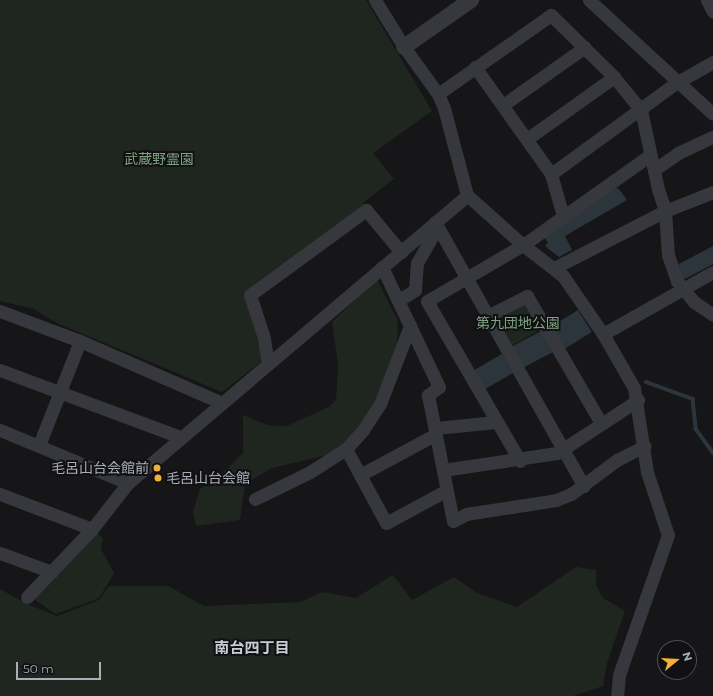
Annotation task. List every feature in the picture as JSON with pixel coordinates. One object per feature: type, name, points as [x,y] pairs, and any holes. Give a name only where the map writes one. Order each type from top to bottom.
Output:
[{"type":"street","points":[[375,0],[404,47],[438,94],[444,108],[467,195],[523,245],[554,268],[570,284],[603,334],[634,388],[638,400],[648,472],[668,535],[619,675],[617,696]]},
{"type":"street","points":[[404,47],[471,0]]},
{"type":"street","points":[[589,0],[676,83],[713,114]]},
{"type":"street","points":[[707,0],[713,12]]},
{"type":"street","points":[[438,94],[551,15],[614,77],[641,110],[650,155],[665,211],[668,255],[681,288],[694,302],[713,315]]},
{"type":"street","points":[[503,105],[585,47]]},
{"type":"street","points":[[551,174],[641,110],[676,83],[713,62]]},
{"type":"street","points":[[475,67],[551,174],[563,216]]},
{"type":"street","points":[[527,139],[614,77]]},
{"type":"street","points":[[654,170],[678,153],[713,137]]},
{"type":"street","points":[[520,460],[496,422],[427,301],[523,245],[650,155]]},
{"type":"street","points":[[554,268],[665,211],[713,192]]},
{"type":"street","points":[[27,597],[92,529],[128,482],[382,267],[436,225],[467,195]]},
{"type":"street","points":[[268,364],[264,338],[250,295],[366,210],[401,252]]},
{"type":"street","points":[[436,225],[584,486]]},
{"type":"street","points":[[398,300],[415,290],[417,263],[436,225]]},
{"type":"street","points":[[382,267],[439,387],[428,395],[453,521],[471,513],[556,500],[584,486],[617,460],[645,446]]},
{"type":"street","points":[[603,334],[681,288],[713,272]]},
{"type":"street","points":[[487,316],[527,296],[601,423]]},
{"type":"street","points":[[0,311],[80,341],[222,403]]},
{"type":"street","points":[[255,499],[310,472],[346,449],[364,430],[380,404],[410,326]]},
{"type":"street","points":[[39,445],[80,341]]},
{"type":"street","points":[[0,370],[60,394],[180,437]]},
{"type":"street","points":[[443,470],[557,454],[562,449],[601,423],[638,400]]},
{"type":"street","points":[[360,475],[436,431],[496,422]]},
{"type":"street","points":[[0,430],[128,482]]},
{"type":"street","points":[[346,449],[386,523],[447,490]]},
{"type":"street","points":[[0,494],[92,529]]},
{"type":"street","points":[[0,553],[52,572]]},
{"type":"green space","name":"武蔵野霊園","points":[[0,0],[366,0],[432,111],[373,153],[394,179],[364,202],[362,209],[246,293],[263,360],[222,392],[57,323],[34,309],[0,301]]},
{"type":"green space","points":[[377,279],[397,319],[398,329],[396,351],[371,412],[345,443],[327,455],[272,468],[245,484],[240,520],[196,526],[193,512],[200,489],[223,473],[243,453],[243,415],[267,425],[287,426],[329,407],[336,400],[338,365],[332,322]]},
{"type":"green space","name":"第九団地公園","points":[[525,299],[542,328],[511,346],[494,317]]},
{"type":"green space","points":[[97,532],[103,539],[101,549],[114,573],[99,598],[56,614],[34,599]]},
{"type":"green space","points":[[576,567],[596,570],[596,585],[603,598],[625,611],[607,663],[603,686],[573,696],[0,696],[0,589],[29,605],[57,616],[99,600],[109,586],[168,586],[204,606],[300,602],[322,592],[356,598],[393,575],[412,600],[454,577],[477,593],[517,607]]},
{"type":"shaded area","points":[[613,187],[619,189],[627,200],[565,236],[572,250],[559,257],[545,246],[548,243],[544,237]]},
{"type":"shaded area","points":[[713,246],[713,264],[685,279],[681,277],[679,264]]},
{"type":"shaded area","points":[[578,310],[592,332],[564,350],[550,327]]},
{"type":"shaded area","points":[[543,330],[554,351],[522,368],[511,347]]},
{"type":"shaded area","points":[[502,354],[513,373],[483,391],[472,372]]},
{"type":"waterway","points":[[646,382],[693,399],[696,429],[713,452]]},
{"type":"place","name":"毛呂山台会館前","points":[[157,468]]},
{"type":"place","name":"毛呂山台会館","points":[[158,478]]},
{"type":"district","name":"南台四丁目","points":[[252,648]]}]
